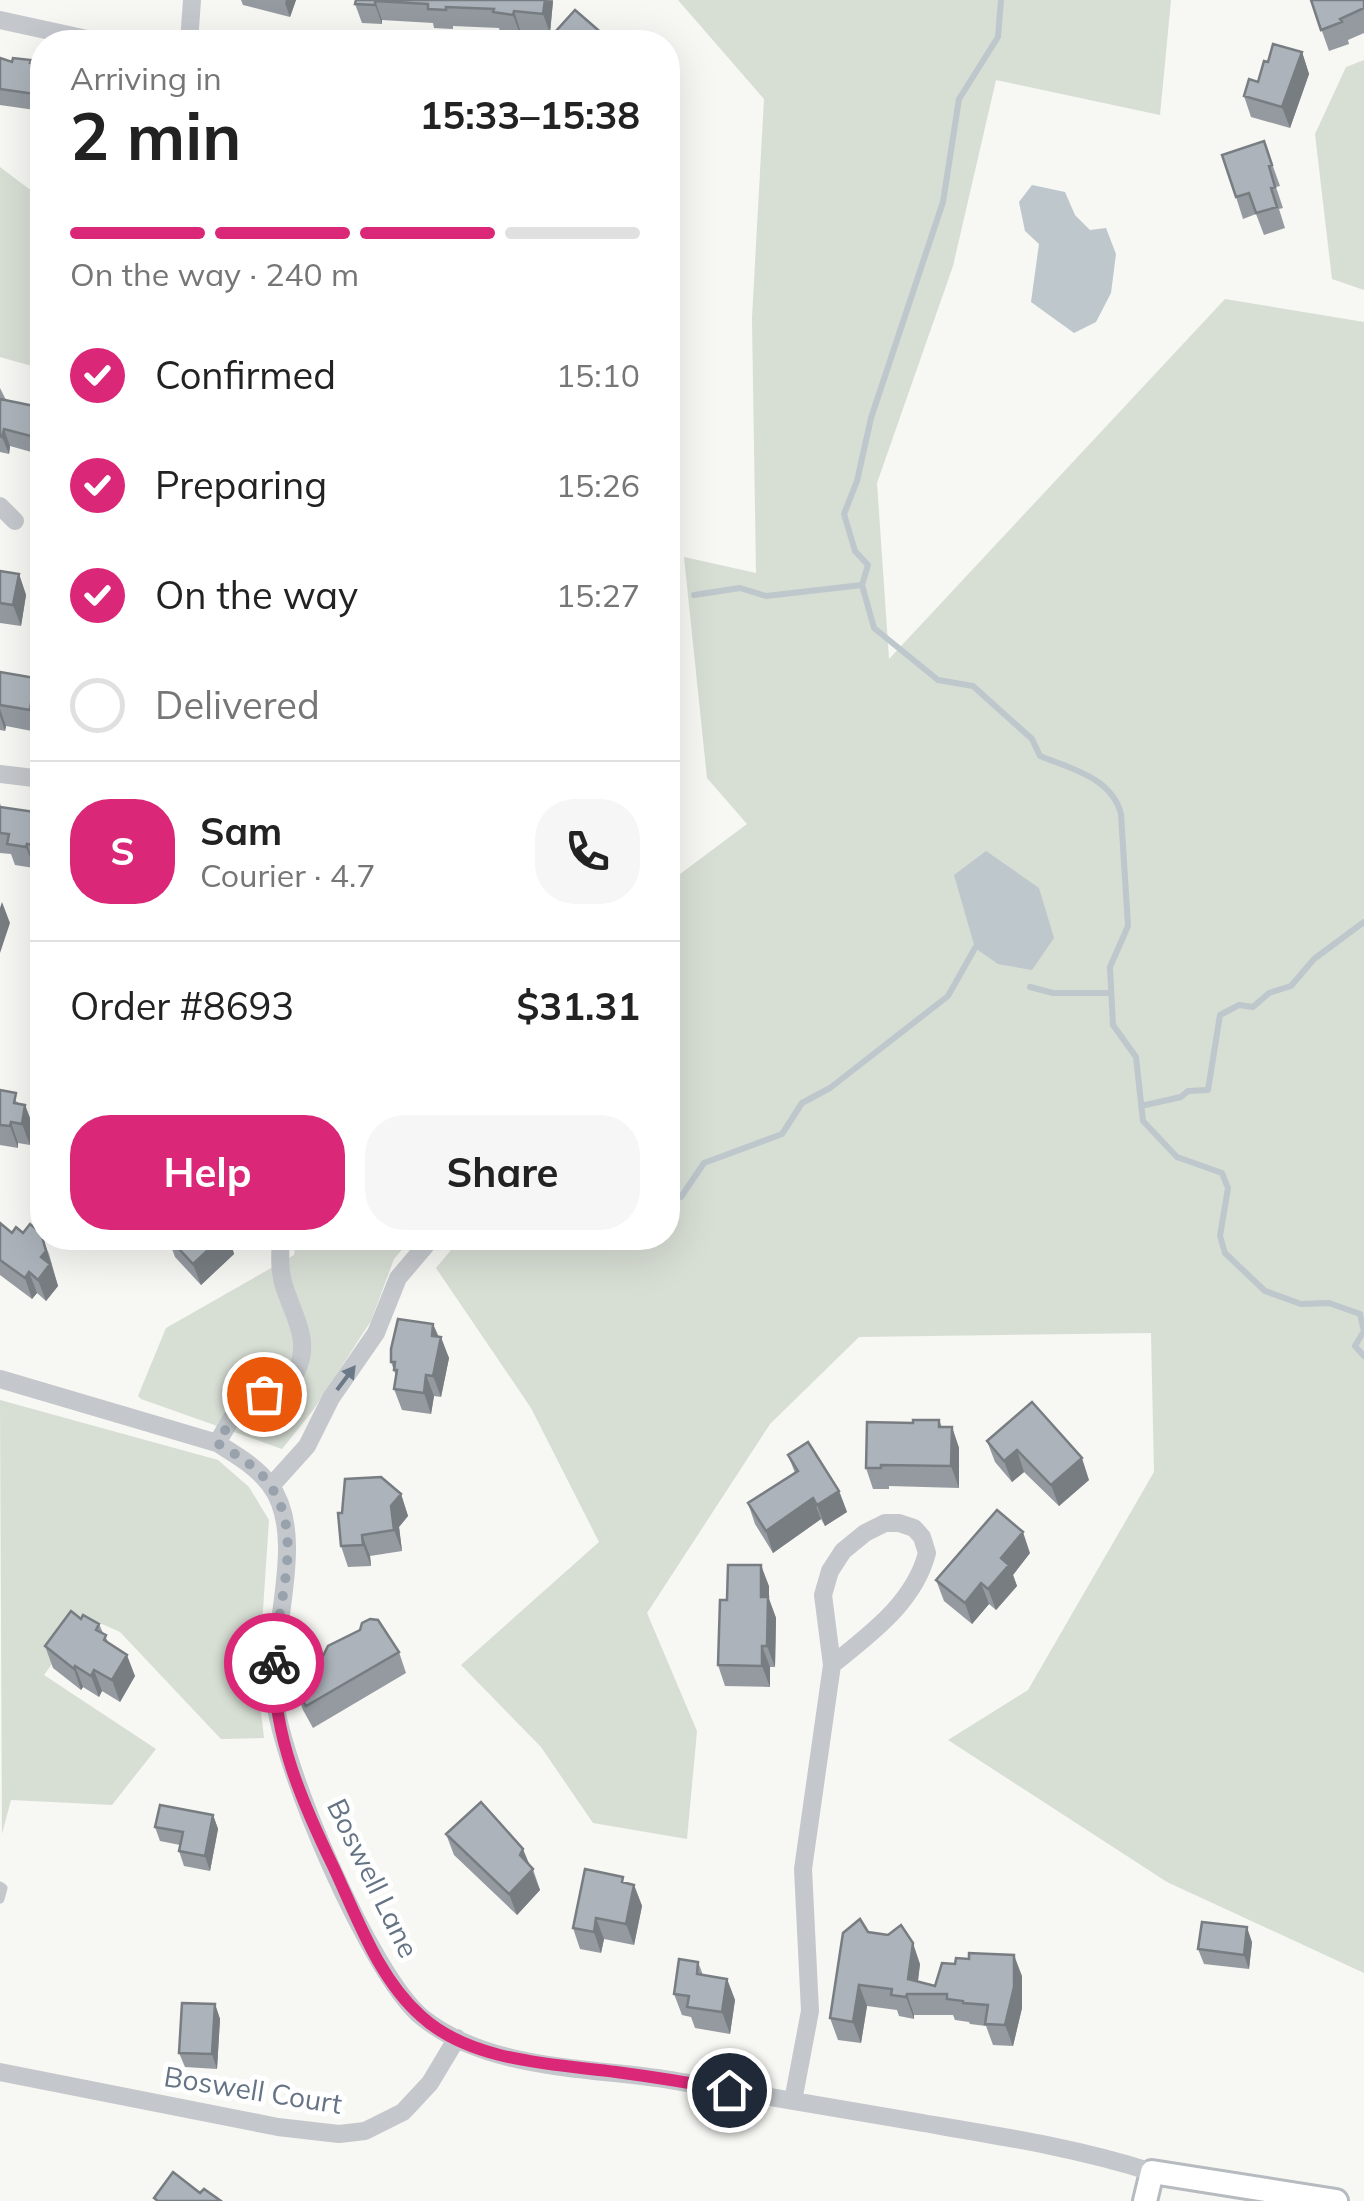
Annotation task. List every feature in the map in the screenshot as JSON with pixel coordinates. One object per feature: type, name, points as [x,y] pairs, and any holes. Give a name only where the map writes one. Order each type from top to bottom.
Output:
[{"type":"main road","points":[[1145,2201],[1152,2172],[1263,2195],[1336,2201]]},
{"type":"street","points":[[191,30],[192,0]]},
{"type":"street","points":[[0,20],[46,30]]},
{"type":"street","points":[[0,506],[15,521]]},
{"type":"street","points":[[0,774],[30,778]]},
{"type":"street","points":[[217,1443],[234,1416],[296,1372],[302,1362],[297,1315],[282,1283],[281,1250]]},
{"type":"street","points":[[0,1379],[217,1443],[246,1461],[271,1486],[307,1446],[330,1398],[376,1333],[398,1278],[422,1250]]},
{"type":"street","name":"Boswell Lane","points":[[271,1486],[287,1536],[274,1652],[274,1694],[283,1746],[317,1834],[374,1953],[421,2017],[476,2047],[526,2060],[793,2101],[1102,2156],[1152,2172]]},
{"type":"street","points":[[793,2101],[810,2011],[803,1868],[832,1665],[823,1595],[830,1571],[843,1551],[865,1533],[885,1523],[899,1522],[914,1528],[927,1553],[912,1588],[886,1620],[832,1665]]},
{"type":"street","name":"Boswell Court","points":[[0,2072],[278,2127],[339,2134],[365,2130],[403,2112],[430,2084],[457,2038]]},
{"type":"lane","points":[[0,1886],[4,1888],[0,1900]]},
{"type":"shaded area","points":[[678,0],[1171,0],[1160,115],[996,80],[953,266],[877,483],[889,659],[1225,299],[1364,322],[1364,1973],[1167,1882],[948,1740],[1028,1690],[1154,1472],[1151,1333],[859,1337],[770,1424],[647,1613],[697,1731],[687,1839],[593,1823],[541,1747],[461,1665],[599,1542],[531,1408],[436,1268],[451,1250],[680,1250],[680,874],[747,824],[707,778],[684,557],[756,573],[752,318],[764,99]]},
{"type":"shaded area","points":[[1364,60],[1364,290],[1332,279],[1315,134],[1346,67]]},
{"type":"shaded area","points":[[0,167],[30,189],[30,366],[0,357]]},
{"type":"shaded area","points":[[1032,185],[1065,192],[1075,215],[1090,230],[1106,228],[1116,254],[1111,293],[1096,322],[1074,333],[1031,302],[1039,244],[1025,231],[1019,202]]},
{"type":"shaded area","points":[[986,851],[1039,888],[1054,938],[1032,970],[998,964],[975,948],[954,875]]},
{"type":"shaded area","points":[[295,1250],[402,1250],[394,1259],[371,1321],[314,1409],[282,1449],[138,1396],[166,1328],[294,1255]]},
{"type":"shaded area","points":[[0,1400],[218,1460],[249,1487],[269,1520],[259,1694],[264,1738],[221,1739],[120,1632],[86,1617],[44,1675],[156,1749],[112,1805],[11,1800],[2,1834]]},
{"type":"building","points":[[356,0],[545,0],[543,14],[514,11],[513,15],[493,12],[494,9],[428,9],[428,4],[355,4]]},
{"type":"building","points":[[1311,0],[1364,0],[1364,8],[1321,30]]},
{"type":"building","points":[[575,10],[598,30],[557,30]]},
{"type":"building","points":[[1273,44],[1302,52],[1282,107],[1244,96],[1249,79],[1258,82]]},
{"type":"building","points":[[0,58],[12,62],[13,58],[30,60],[30,93],[0,89]]},
{"type":"building","points":[[1264,141],[1272,165],[1269,166],[1275,187],[1271,188],[1277,207],[1256,213],[1249,193],[1236,197],[1222,155]]},
{"type":"building","points":[[0,399],[30,405],[30,436],[4,429],[0,436]]},
{"type":"building","points":[[0,571],[19,574],[13,605],[0,603]]},
{"type":"building","points":[[0,672],[30,677],[30,710],[0,705]]},
{"type":"building","points":[[0,807],[30,811],[30,844],[7,844],[9,834],[0,833]]},
{"type":"building","points":[[0,1090],[16,1093],[14,1103],[25,1105],[22,1124],[0,1125]]},
{"type":"building","points":[[0,1223],[12,1233],[16,1227],[23,1233],[30,1224],[30,1250],[46,1250],[41,1257],[50,1264],[38,1280],[29,1272],[25,1278],[0,1260]]},
{"type":"building","points":[[180,1250],[208,1250],[193,1264]]},
{"type":"building","points":[[398,1319],[433,1324],[432,1336],[441,1337],[433,1376],[426,1375],[424,1393],[394,1389],[397,1370],[395,1362],[391,1362],[391,1349]]},
{"type":"building","points":[[1032,1402],[1082,1458],[1051,1485],[1017,1450],[1004,1461],[987,1441]]},
{"type":"building","points":[[939,1420],[939,1427],[952,1427],[951,1466],[866,1468],[867,1422]]},
{"type":"building","points":[[808,1442],[839,1491],[817,1505],[813,1498],[766,1531],[748,1503],[798,1471],[788,1455]]},
{"type":"building","points":[[381,1477],[401,1494],[391,1506],[394,1530],[362,1535],[363,1545],[341,1546],[338,1513],[342,1513],[345,1479]]},
{"type":"building","points":[[997,1510],[1023,1532],[1001,1558],[1009,1565],[988,1589],[981,1583],[965,1603],[936,1580]]},
{"type":"building","points":[[728,1565],[761,1565],[761,1597],[768,1597],[767,1646],[762,1646],[762,1666],[718,1665],[720,1600],[727,1600]]},
{"type":"building","points":[[71,1611],[81,1619],[83,1615],[99,1624],[96,1630],[106,1635],[104,1640],[127,1655],[112,1680],[94,1670],[91,1676],[75,1666],[74,1669],[45,1646]]},
{"type":"building","points":[[378,1620],[399,1652],[306,1706],[295,1688],[321,1671],[319,1664],[328,1646],[360,1630],[362,1623]]},
{"type":"building","points":[[481,1802],[523,1849],[520,1855],[533,1869],[509,1894],[446,1834]]},
{"type":"building","points":[[160,1805],[213,1815],[205,1856],[179,1851],[183,1832],[155,1827]]},
{"type":"building","points":[[585,1869],[623,1877],[622,1882],[634,1885],[626,1924],[596,1918],[594,1932],[573,1928]]},
{"type":"building","points":[[860,1919],[868,1932],[888,1935],[901,1925],[913,1943],[908,1979],[935,1986],[942,1963],[969,1959],[969,1953],[1014,1955],[1014,1987],[1005,2025],[985,2024],[988,2005],[947,1999],[947,1994],[891,1995],[892,1989],[859,1985],[853,2022],[830,2018],[843,1933]]},
{"type":"building","points":[[1202,1922],[1247,1927],[1244,1955],[1198,1949]]},
{"type":"building","points":[[679,1959],[698,1962],[697,1974],[727,1979],[722,2012],[687,2007],[689,1996],[674,1994]]},
{"type":"building","points":[[182,2003],[215,2004],[212,2054],[179,2053]]},
{"type":"building","points":[[173,2172],[200,2193],[204,2189],[221,2201],[158,2201],[154,2198]]},
{"type":"waterway","points":[[1001,0],[998,37],[959,99],[943,202],[871,418],[857,481],[844,514],[855,551],[868,565],[862,585],[874,628],[938,680],[973,686],[1032,739],[1040,756],[1089,776],[1116,802],[1121,814],[1128,926],[1110,967],[1113,1025],[1136,1057],[1143,1121],[1177,1157],[1222,1173],[1228,1188],[1220,1236],[1225,1253],[1265,1291],[1301,1304],[1329,1303],[1360,1314],[1364,1331],[1355,1346],[1364,1356]]},
{"type":"waterway","points":[[694,595],[740,588],[766,596],[862,585]]},
{"type":"waterway","points":[[1141,1106],[1181,1097],[1188,1091],[1208,1090],[1220,1015],[1239,1005],[1253,1007],[1269,993],[1291,986],[1314,959],[1364,922]]},
{"type":"waterway","points":[[680,1197],[704,1163],[782,1134],[802,1103],[830,1088],[948,996],[975,948]]},
{"type":"waterway","points":[[1030,987],[1053,993],[1111,993]]},
{"type":"way so far","points":[[264,1394],[234,1416],[217,1443],[246,1461],[271,1486],[280,1506],[287,1536],[274,1663]]},
{"type":"route","points":[[274,1663],[274,1694],[283,1746],[317,1834],[374,1953],[421,2017],[476,2047],[526,2060],[729,2090]]}]
